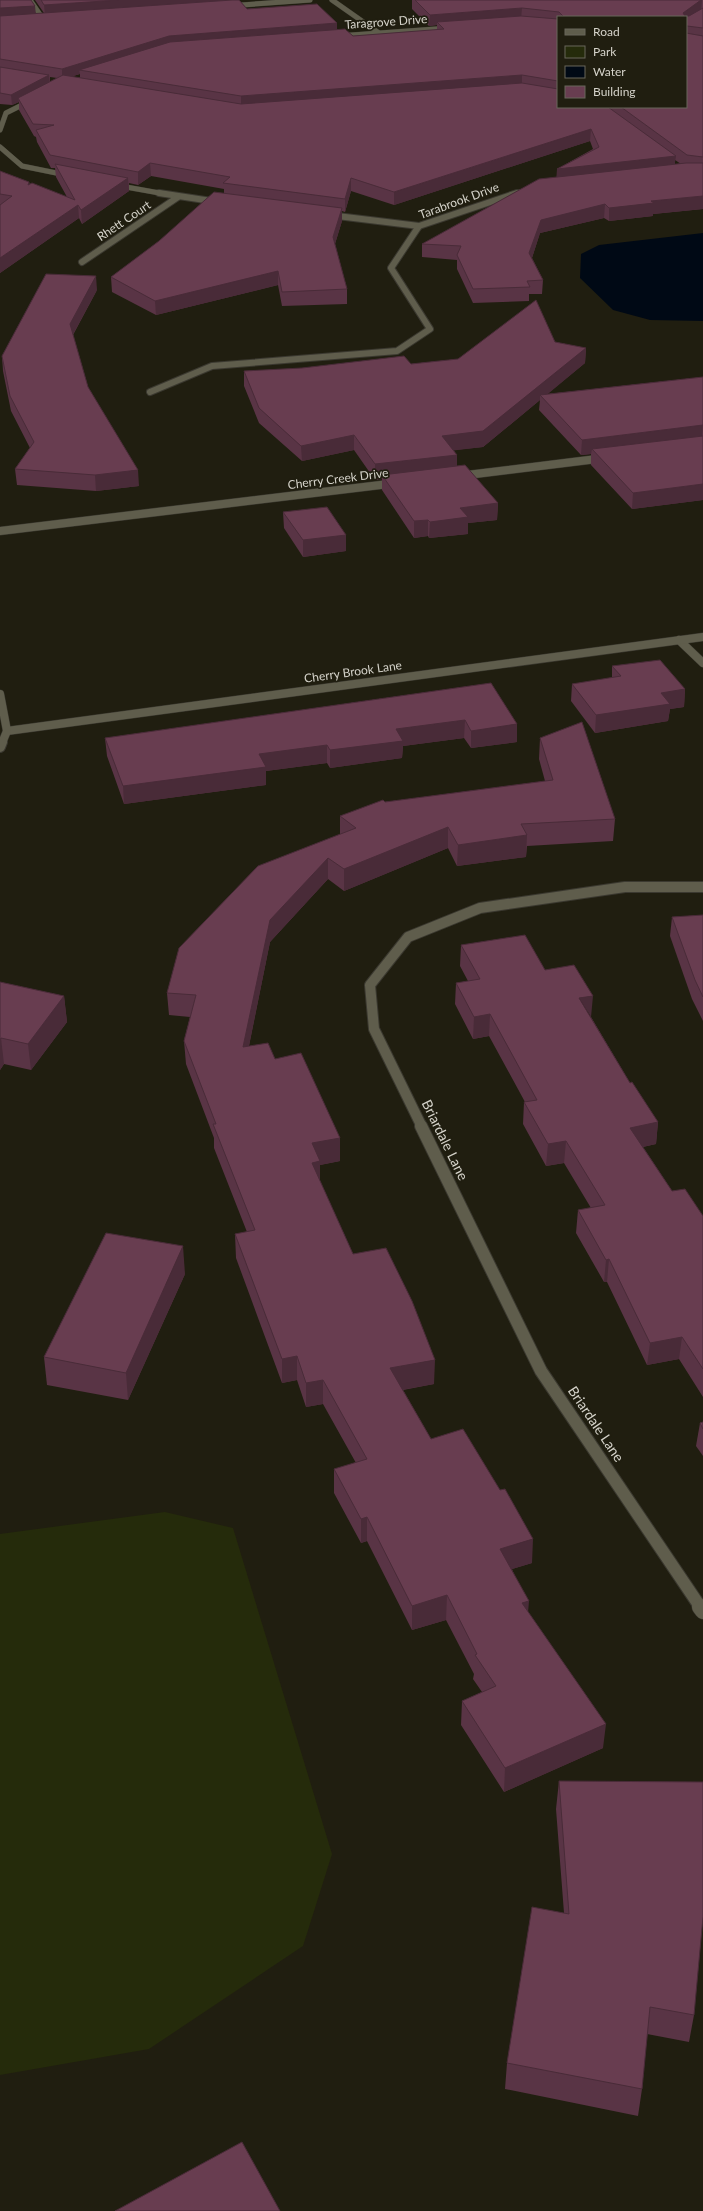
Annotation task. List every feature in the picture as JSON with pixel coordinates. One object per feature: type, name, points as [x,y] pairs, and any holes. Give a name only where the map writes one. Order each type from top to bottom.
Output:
[{"type":"street","points":[[30,0],[43,19]]},
{"type":"street","points":[[224,6],[310,0]]},
{"type":"street","points":[[332,0],[379,33]]},
{"type":"street","points":[[36,19],[51,18]]},
{"type":"street","name":"Taragrove Drive","points":[[332,37],[458,28]]},
{"type":"street","points":[[0,130],[6,113],[38,97]]},
{"type":"street","points":[[0,147],[22,166],[77,177]]},
{"type":"street","points":[[108,183],[178,197],[225,203]]},
{"type":"street","name":"Tarabrook Drive","points":[[150,392],[212,366],[397,351],[430,329],[391,268],[419,226],[531,189]]},
{"type":"street","name":"Rhett Court","points":[[82,262],[178,197]]},
{"type":"street","points":[[318,214],[419,226]]},
{"type":"street","points":[[450,477],[616,457]]},
{"type":"street","name":"Cherry Creek Drive","points":[[0,531],[403,482]]},
{"type":"street","name":"Cherry Brook Lane","points":[[7,731],[703,637]]},
{"type":"street","points":[[679,640],[703,663]]},
{"type":"street","points":[[0,694],[7,731],[0,747]]},
{"type":"street","name":"Briardale Lane","points":[[703,888],[625,887],[480,908],[408,937],[370,985],[374,1029],[541,1370],[703,1611]]},
{"type":"green space","points":[[165,1512],[233,1528],[332,1854],[303,1946],[149,2049],[0,2075],[0,1534]]},
{"type":"water","points":[[703,233],[703,321],[650,320],[613,310],[580,278],[581,254],[599,245]]},
{"type":"building","points":[[0,0],[31,0],[35,6],[0,8]]},
{"type":"building","points":[[41,0],[119,0],[44,5]]},
{"type":"building","points":[[239,0],[247,9],[317,4],[337,23],[169,36],[62,69],[0,59],[0,16]]},
{"type":"building","points":[[415,0],[701,0],[683,13],[685,16],[563,16],[559,12],[522,8],[430,15]]},
{"type":"building","points":[[703,8],[703,28],[687,26],[687,16]]},
{"type":"building","points":[[521,16],[557,19],[557,81],[522,75],[241,96],[79,70],[170,42],[345,29],[353,36],[444,29],[437,22]]},
{"type":"building","points":[[687,33],[703,36],[703,157],[687,155],[622,108],[687,108]]},
{"type":"building","points":[[0,67],[49,75],[11,95],[0,93]]},
{"type":"building","points":[[63,75],[241,104],[522,83],[557,89],[557,108],[609,108],[676,156],[557,169],[599,147],[591,129],[394,192],[351,178],[345,199],[223,183],[230,177],[150,163],[138,172],[50,155],[36,130],[54,125],[33,124],[18,98]]},
{"type":"building","points":[[686,163],[703,163],[703,196],[651,201],[654,203],[609,208],[605,204],[541,220],[529,253],[543,280],[527,281],[530,287],[473,289],[457,255],[461,246],[422,244],[539,179]]},
{"type":"building","points":[[55,164],[128,178],[81,210],[78,205],[0,258],[0,205],[12,196],[0,194],[0,171],[29,182],[28,185],[32,183],[75,200]]},
{"type":"building","points":[[214,192],[342,208],[333,237],[347,289],[282,292],[278,271],[155,301],[111,277],[159,241]]},
{"type":"building","points":[[46,274],[96,276],[70,324],[88,387],[138,470],[95,475],[15,469],[34,442],[10,396],[2,356]]},
{"type":"building","points":[[536,300],[555,342],[586,348],[483,431],[442,436],[457,455],[375,464],[354,435],[301,446],[259,408],[244,371],[302,368],[404,356],[411,364],[458,359]]},
{"type":"building","points":[[703,377],[703,425],[582,440],[540,395]]},
{"type":"building","points":[[703,436],[703,484],[633,493],[592,449]]},
{"type":"building","points":[[465,465],[498,503],[460,508],[468,517],[430,522],[428,520],[414,521],[382,475]]},
{"type":"building","points":[[327,507],[346,535],[303,540],[283,512]]},
{"type":"building","points":[[660,660],[685,689],[661,693],[670,704],[596,715],[572,684],[621,676],[612,666]]},
{"type":"building","points":[[491,683],[517,724],[471,731],[465,720],[396,729],[403,741],[330,750],[327,745],[259,754],[266,767],[123,786],[105,738]]},
{"type":"building","points":[[582,722],[615,819],[521,824],[527,835],[458,845],[448,827],[344,869],[328,858],[270,920],[243,1047],[268,1043],[275,1059],[301,1053],[340,1138],[312,1143],[320,1161],[312,1163],[353,1254],[386,1248],[412,1301],[435,1360],[390,1368],[431,1439],[463,1429],[500,1490],[505,1489],[533,1539],[500,1549],[529,1601],[522,1603],[606,1724],[505,1768],[462,1701],[496,1686],[475,1655],[477,1654],[447,1595],[412,1606],[367,1517],[361,1519],[334,1469],[367,1459],[323,1380],[306,1383],[297,1356],[282,1359],[235,1234],[255,1230],[213,1124],[216,1124],[184,1041],[196,995],[167,993],[179,948],[258,866],[356,828],[340,816],[383,800],[385,802],[553,780],[540,738]]},
{"type":"building","points":[[703,915],[703,997],[695,980],[672,917]]},
{"type":"building","points":[[525,935],[545,970],[574,965],[593,996],[579,998],[630,1083],[632,1082],[658,1122],[630,1128],[672,1191],[685,1189],[703,1216],[703,1369],[682,1337],[650,1343],[609,1259],[606,1260],[578,1210],[605,1205],[566,1141],[548,1144],[524,1102],[537,1100],[490,1014],[474,1017],[456,983],[480,979],[461,945]]},
{"type":"building","points":[[0,982],[64,996],[28,1044],[1,1038],[0,1040]]},
{"type":"building","points":[[106,1233],[183,1246],[126,1373],[44,1357]]},
{"type":"building","points":[[703,1422],[703,1429],[700,1423]]},
{"type":"building","points":[[559,1781],[703,1782],[703,1917],[694,2015],[650,2007],[642,2089],[507,2063],[532,1907],[569,1914]]},
{"type":"building","points":[[242,2142],[280,2211],[115,2211]]}]
